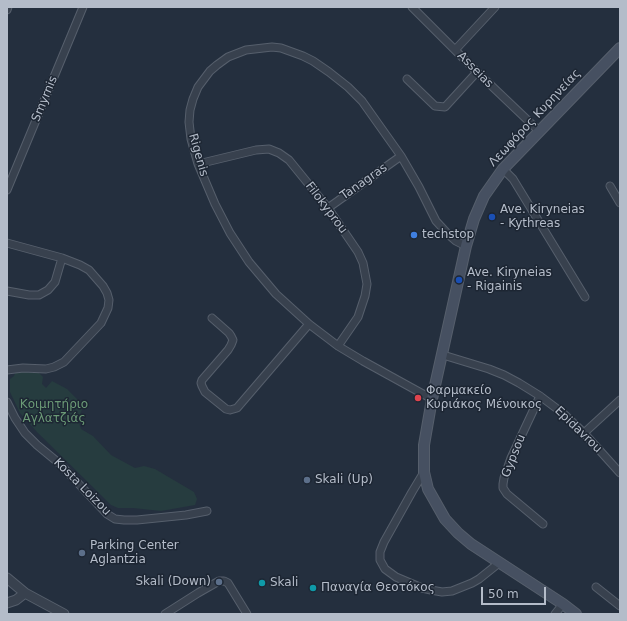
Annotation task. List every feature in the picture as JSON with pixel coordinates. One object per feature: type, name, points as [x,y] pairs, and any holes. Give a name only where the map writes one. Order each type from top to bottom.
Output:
[{"type":"main road","name":"Λεωφόρος Κυρηνείας","points":[[576,614],[471,544],[445,519],[428,489],[424,472],[424,445],[432,399],[466,246],[474,219],[484,196],[503,169],[620,48]]},
{"type":"street","name":"Smyrnis","points":[[7,190],[83,7]]},
{"type":"street","name":"Asseias","points":[[412,7],[539,131]]},
{"type":"street","points":[[455,50],[495,7]]},
{"type":"street","name":"Rigenis","points":[[432,399],[338,346],[309,324],[276,294],[249,262],[230,233],[215,204],[198,164],[191,139],[189,122],[192,104],[198,88],[210,71],[228,57],[246,50],[272,47],[281,48],[303,56],[329,72],[348,87],[362,101],[401,156],[436,221],[456,241],[466,246]]},
{"type":"street","points":[[406,79],[435,106],[445,107],[477,72]]},
{"type":"street","name":"Filokyprou","points":[[198,164],[256,150],[269,150],[279,153],[289,160],[328,208],[358,252],[363,262],[367,284],[365,296],[358,317],[338,346]]},
{"type":"street","name":"Tanagras","points":[[328,208],[401,156]]},
{"type":"street","points":[[503,169],[513,179],[585,298]]},
{"type":"street","points":[[610,186],[620,203]]},
{"type":"street","points":[[7,244],[62,258],[80,265],[88,270],[103,286],[109,300],[108,308],[101,323],[64,362],[46,370],[23,368],[7,370]]},
{"type":"street","points":[[7,291],[39,295],[48,290],[55,282],[62,258]]},
{"type":"street","points":[[212,318],[229,333],[232,340],[228,350],[201,383],[205,392],[226,409],[230,410],[237,408],[309,324]]},
{"type":"street","name":"Epidavrou","points":[[442,355],[494,371],[519,382],[564,414],[584,432],[620,473]]},
{"type":"street","name":"Gypsou","points":[[540,396],[511,458],[503,488],[507,494],[543,524]]},
{"type":"street","points":[[584,432],[620,400]]},
{"type":"street","name":"Kosta Loizou","points":[[7,402],[25,433],[60,464],[107,514],[115,519],[137,520],[186,515],[207,511]]},
{"type":"street","points":[[424,472],[384,542],[380,552],[380,560],[385,569],[396,577],[422,588],[442,592],[452,591],[472,583],[499,563]]},
{"type":"street","points":[[7,578],[25,594],[64,614]]},
{"type":"street","points":[[165,614],[219,581],[228,583],[247,614]]},
{"type":"street","points":[[596,587],[620,606]]},
{"type":"street","points":[[7,603],[16,600],[25,594]]},
{"type":"street","points":[[555,614],[563,604]]},
{"type":"green space","name":"Κοιμητήριο Αγλατζιάς","points":[[16,371],[39,373],[43,377],[42,384],[46,388],[52,381],[67,389],[83,407],[78,420],[81,429],[93,436],[111,455],[135,468],[144,466],[155,469],[194,492],[197,499],[195,505],[161,511],[118,508],[111,505],[37,432],[20,413],[10,392],[10,379],[14,376]]},
{"type":"place","name":"Ave. Kiryneias - Kythreas","points":[[492,217]]},
{"type":"place","name":"techstop","points":[[414,235]]},
{"type":"place","name":"Ave. Kiryneias - Rigainis","points":[[459,280]]},
{"type":"place","name":"Φαρμακείο Κυριάκος Μένοικος","points":[[418,398]]},
{"type":"place","name":"Skali (Up)","points":[[307,480]]},
{"type":"place","name":"Parking Center Aglantzia","points":[[82,553]]},
{"type":"place","name":"Skali (Down)","points":[[219,582]]},
{"type":"place","name":"Skali","points":[[262,583]]},
{"type":"place","name":"Παναγία Θεοτόκος","points":[[313,588]]}]
